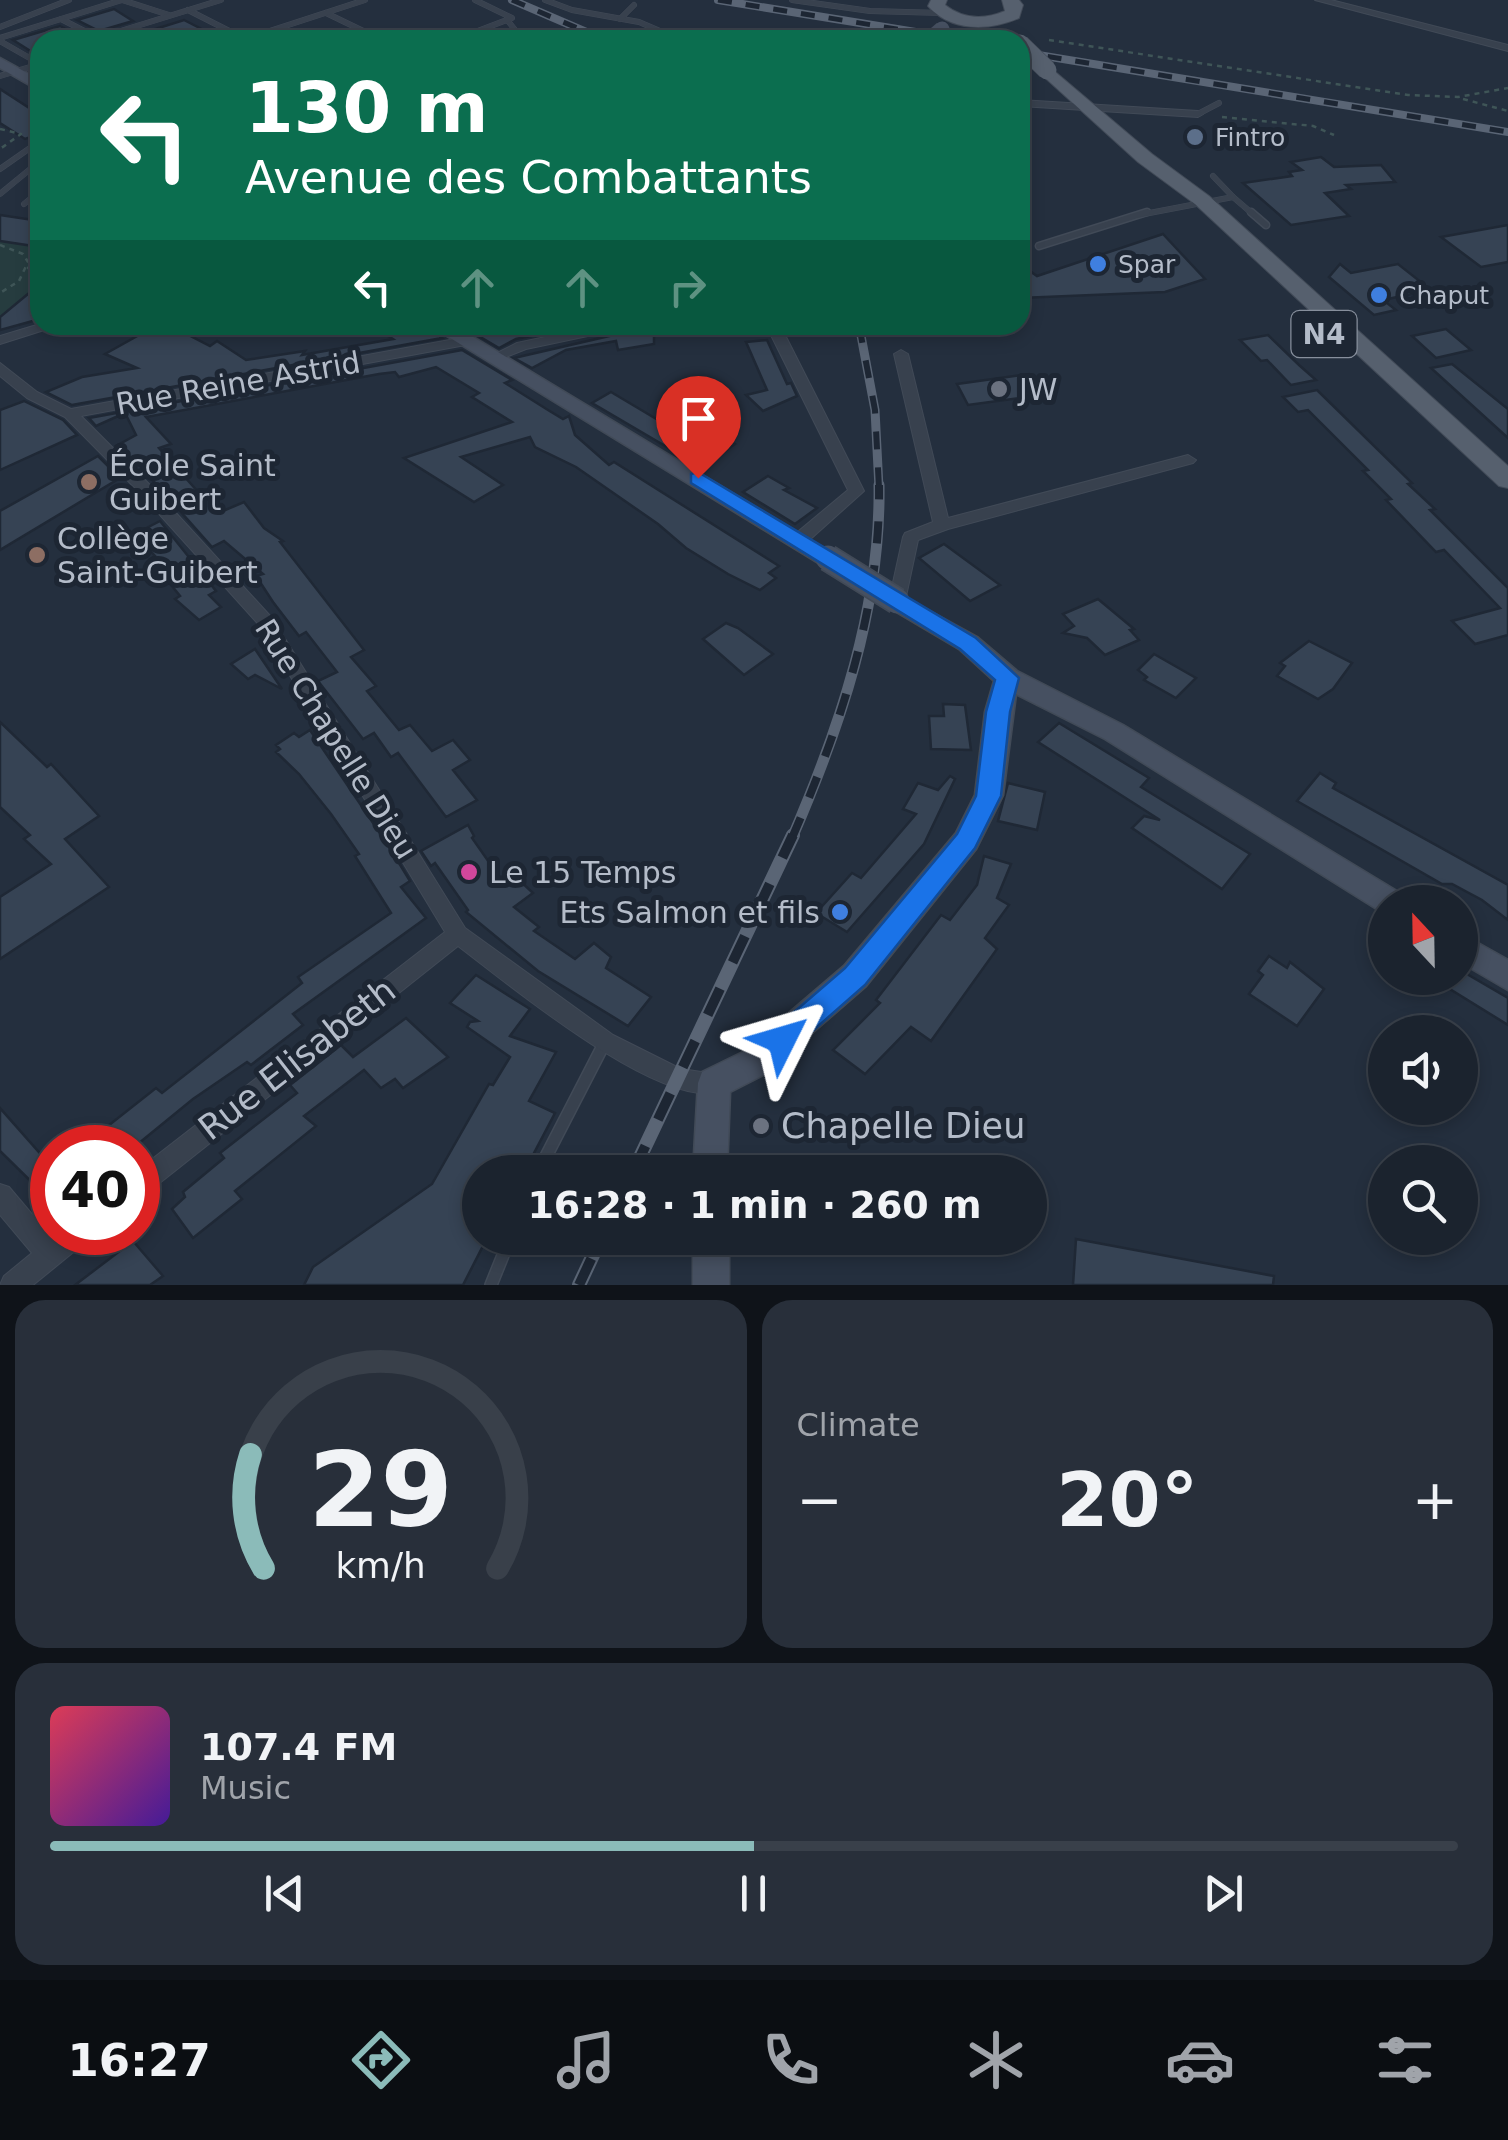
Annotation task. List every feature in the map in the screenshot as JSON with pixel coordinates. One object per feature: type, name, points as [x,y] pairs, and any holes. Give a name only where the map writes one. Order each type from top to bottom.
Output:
[{"type":"main road","name":"N4","points":[[942,12],[1012,28]]},
{"type":"main road","name":"N4","points":[[1030,50],[1084,105],[1508,480]]},
{"type":"main road","name":"N4","points":[[1194,202],[1508,505]]},
{"type":"street","points":[[1320,0],[1508,48]]},
{"type":"street","points":[[0,62],[8,74]]},
{"type":"street","points":[[1030,103],[1198,114]]},
{"type":"street","points":[[0,340],[30,332]]},
{"type":"street","points":[[456,335],[800,539],[968,644],[1008,678],[1114,732],[1368,888]]},
{"type":"street","points":[[496,357],[522,346],[574,335]]},
{"type":"street","points":[[779,335],[856,491],[800,539]]},
{"type":"street","name":"Rue Reine Astrid","points":[[70,414],[466,341]]},
{"type":"street","points":[[901,354],[942,525]]},
{"type":"street","name":"Rue Chapelle Dieu","points":[[3,376],[70,414],[148,492],[266,622],[458,934],[604,1042],[679,1079],[714,1083]]},
{"type":"street","points":[[898,601],[911,538],[942,525],[1188,460]]},
{"type":"street","points":[[711,1155],[714,1083],[754,1063],[855,976],[966,841],[988,796],[998,712],[1008,678]]},
{"type":"street","name":"Rue Elisabeth","points":[[160,1168],[458,934]]},
{"type":"street","points":[[1478,957],[1508,976]]},
{"type":"street","points":[[0,1196],[30,1231]]},
{"type":"street","points":[[13,1285],[50,1255]]},
{"type":"street","points":[[711,1255],[711,1285]]},
{"type":"lane","points":[[0,39],[122,0],[170,15]]},
{"type":"lane","points":[[141,4],[152,0]]},
{"type":"lane","points":[[131,30],[221,0]]},
{"type":"lane","points":[[276,30],[365,0]]},
{"type":"lane","points":[[475,0],[512,18],[482,30]]},
{"type":"lane","points":[[545,0],[640,22],[658,30]]},
{"type":"lane","points":[[792,0],[942,12]]},
{"type":"lane","points":[[0,28],[68,1],[87,11]]},
{"type":"lane","points":[[620,19],[634,5]]},
{"type":"lane","points":[[188,10],[227,30]]},
{"type":"lane","points":[[907,10],[942,12]]},
{"type":"lane","points":[[326,13],[361,30]]},
{"type":"lane","points":[[35,14],[80,30]]},
{"type":"lane","points":[[508,21],[515,30]]},
{"type":"lane","points":[[0,39],[30,58]]},
{"type":"lane","points":[[1198,114],[1219,103]]},
{"type":"lane","points":[[0,169],[30,148]]},
{"type":"lane","points":[[0,194],[30,169]]},
{"type":"lane","points":[[1213,176],[1266,225]]},
{"type":"lane","points":[[1038,246],[1194,202],[1233,197]]},
{"type":"lane","points":[[547,1155],[604,1042]]},
{"type":"lane","points":[[491,1285],[503,1255]]},
{"type":"path","points":[[1044,40],[1408,95],[1458,97],[1508,88]]},
{"type":"path","points":[[1458,97],[1508,111]]},
{"type":"path","points":[[1198,114],[1313,126],[1334,135]]},
{"type":"path","points":[[0,129],[21,134],[0,149]]},
{"type":"path","points":[[0,245],[24,254],[27,268],[19,281],[0,293]]},
{"type":"green space","points":[[0,241],[30,246],[30,292],[0,317]]},
{"type":"building","points":[[114,9],[133,21],[97,30],[77,20]]},
{"type":"building","points":[[184,20],[204,30],[152,30]]},
{"type":"building","points":[[30,35],[30,51],[13,40]]},
{"type":"building","points":[[0,89],[30,108],[30,137],[25,139],[0,123]]},
{"type":"building","points":[[1321,157],[1334,167],[1381,165],[1395,182],[1346,185],[1351,189],[1325,193],[1349,216],[1291,225],[1243,183],[1292,176],[1289,172],[1302,170],[1291,162]]},
{"type":"building","points":[[0,215],[30,220],[30,246],[0,241]]},
{"type":"building","points":[[1508,225],[1508,262],[1481,267],[1441,237]]},
{"type":"building","points":[[1163,234],[1205,279],[1165,292],[1030,298],[1030,271],[1037,276]]},
{"type":"building","name":"Chaput","points":[[1340,264],[1351,273],[1398,264],[1431,290],[1383,300],[1396,310],[1374,315],[1329,277]]},
{"type":"building","points":[[30,292],[30,322],[0,330],[0,317]]},
{"type":"building","points":[[1446,329],[1471,350],[1436,358],[1412,336]]},
{"type":"building","points":[[139,335],[189,335],[210,346],[217,341],[246,360],[393,339],[387,335],[442,338],[72,405],[46,392],[82,377],[137,368],[105,354]]},
{"type":"building","points":[[477,335],[535,335],[516,339],[499,348]]},
{"type":"building","points":[[613,335],[654,335],[654,344],[618,350],[616,341],[566,350],[532,368],[514,358]]},
{"type":"building","points":[[1268,335],[1316,380],[1291,385],[1240,340]]},
{"type":"building","points":[[767,340],[787,384],[791,383],[797,396],[763,411],[746,395],[767,390],[746,342]]},
{"type":"building","points":[[462,350],[512,380],[505,383],[548,410],[563,419],[569,416],[575,435],[609,465],[614,462],[779,566],[769,573],[776,578],[760,590],[728,574],[576,467],[535,447],[530,437],[461,457],[503,485],[474,502],[404,458],[512,422],[472,397],[479,393],[436,367],[399,377],[395,372],[379,374],[146,417],[171,444],[159,448],[200,494],[205,492],[223,511],[244,502],[264,528],[283,541],[280,542],[364,650],[351,657],[376,686],[367,691],[399,730],[410,725],[432,751],[453,740],[470,760],[453,770],[477,800],[446,817],[398,753],[391,757],[374,733],[363,739],[318,681],[337,672],[306,632],[299,636],[273,602],[256,576],[263,574],[224,541],[212,547],[140,466],[116,446],[136,435],[125,413],[96,426],[89,418]]},
{"type":"building","points":[[1452,364],[1508,409],[1508,438],[1431,368]]},
{"type":"building","name":"JW","points":[[1029,374],[1042,395],[968,405],[957,384]]},
{"type":"building","points":[[1317,390],[1412,483],[1408,484],[1435,509],[1430,510],[1508,588],[1508,635],[1475,644],[1452,621],[1500,608],[1444,550],[1436,552],[1386,500],[1391,499],[1363,471],[1368,470],[1308,410],[1298,412],[1283,397]]},
{"type":"building","points":[[611,392],[675,430],[693,419],[735,444],[701,467],[592,403]]},
{"type":"building","points":[[24,401],[63,420],[77,435],[0,470],[0,410]]},
{"type":"building","name":"Collège Saint-Guibert","points":[[98,456],[120,478],[0,550],[0,511]]},
{"type":"building","points":[[768,476],[817,508],[795,524],[743,492]]},
{"type":"building","points":[[160,521],[216,591],[209,595],[221,607],[199,620],[175,599],[180,596],[150,559],[155,556],[135,534]]},
{"type":"building","points":[[944,544],[1000,585],[970,601],[919,558]]},
{"type":"building","points":[[1098,599],[1134,629],[1130,630],[1139,640],[1105,655],[1087,638],[1063,633],[1074,626],[1063,614]]},
{"type":"building","points":[[726,623],[773,654],[744,675],[703,639]]},
{"type":"building","points":[[1309,641],[1352,663],[1333,689],[1318,699],[1277,676],[1285,666],[1280,663]]},
{"type":"building","points":[[255,649],[282,689],[255,675],[248,679],[231,664]]},
{"type":"building","points":[[1154,654],[1196,678],[1176,698],[1144,680],[1147,677],[1138,670]]},
{"type":"building","points":[[943,704],[965,705],[971,750],[931,749],[929,716],[944,716]]},
{"type":"building","points":[[0,722],[47,767],[51,764],[99,816],[65,839],[109,887],[0,959],[0,897],[51,864],[24,839],[30,835],[0,807]]},
{"type":"building","points":[[1059,723],[1149,778],[1141,787],[1250,854],[1222,889],[1132,828],[1144,816],[1160,820],[1038,742]]},
{"type":"building","points":[[310,730],[388,845],[410,881],[401,887],[426,918],[293,1014],[303,1025],[160,1126],[109,1125],[156,1088],[162,1093],[302,983],[298,977],[391,913],[355,856],[359,854],[331,814],[276,752],[280,749],[276,745],[294,733],[299,737]]},
{"type":"building","points":[[1320,773],[1336,783],[1333,788],[1508,885],[1508,920],[1478,898],[1478,885],[1442,884],[1297,801]]},
{"type":"building","points":[[950,776],[955,779],[924,844],[847,932],[816,913],[852,873],[861,878],[916,814],[903,809],[918,783],[938,790]]},
{"type":"building","points":[[1008,783],[1045,792],[1037,830],[998,821]]},
{"type":"building","points":[[468,825],[472,838],[505,885],[516,877],[533,893],[514,907],[539,927],[534,931],[575,959],[594,943],[611,957],[606,968],[651,997],[628,1026],[538,971],[466,912],[435,863],[431,866],[421,851]]},
{"type":"building","points":[[984,856],[1011,864],[997,898],[1009,905],[985,938],[997,949],[931,1041],[911,1027],[865,1074],[833,1050],[880,1003],[876,1000],[941,915],[950,920],[977,885]]},
{"type":"building","points":[[1269,956],[1287,968],[1290,962],[1324,989],[1297,1026],[1249,994],[1263,975],[1258,971]]},
{"type":"building","points":[[476,975],[530,1009],[510,1036],[556,1052],[529,1101],[555,1113],[533,1155],[462,1155],[462,1255],[478,1255],[463,1285],[304,1285],[313,1267],[432,1184],[489,1084],[493,1085],[510,1057],[467,1027],[478,1021],[450,1003]]},
{"type":"building","points":[[1478,980],[1508,998],[1508,1025],[1459,995],[1478,995]]},
{"type":"building","points":[[406,1018],[448,1057],[403,1088],[395,1079],[381,1088],[364,1070],[304,1116],[316,1126],[235,1191],[242,1199],[193,1238],[172,1209],[185,1197],[183,1192],[224,1158],[220,1153],[297,1093],[290,1085],[341,1045],[353,1057]]},
{"type":"building","points":[[0,1108],[30,1142],[30,1180],[0,1151]]},
{"type":"building","points":[[1076,1239],[1274,1276],[1273,1285],[1073,1285]]},
{"type":"building","points":[[115,1255],[145,1255],[163,1276],[150,1285],[75,1285]]},
{"type":"railway","points":[[512,0],[582,30]]},
{"type":"railway","points":[[718,0],[903,30]]},
{"type":"railway","points":[[1030,54],[1508,132]]},
{"type":"railway","points":[[861,335],[875,410],[879,487]]},
{"type":"railway","points":[[792,838],[826,753],[854,666],[873,576],[879,487]]},
{"type":"railway","points":[[641,1155],[793,835]]},
{"type":"railway","points":[[579,1285],[593,1255]]},
{"type":"place","name":"Fintro","points":[[1195,137]]},
{"type":"place","name":"Spar","points":[[1098,264]]},
{"type":"place","name":"Chaput","points":[[1379,295]]},
{"type":"place","name":"JW","points":[[999,389]]},
{"type":"place","name":"École Saint Guibert","points":[[89,482]]},
{"type":"place","name":"Collège Saint-Guibert","points":[[37,555]]},
{"type":"place","name":"Le 15 Temps","points":[[469,872]]},
{"type":"place","name":"Ets Salmon et fils","points":[[840,912]]},
{"type":"place","name":"Chapelle Dieu","points":[[761,1126]]},
{"type":"route","points":[[698,478],[968,644],[1008,678],[998,712],[988,796],[966,841],[855,976],[782,1040]]}]
